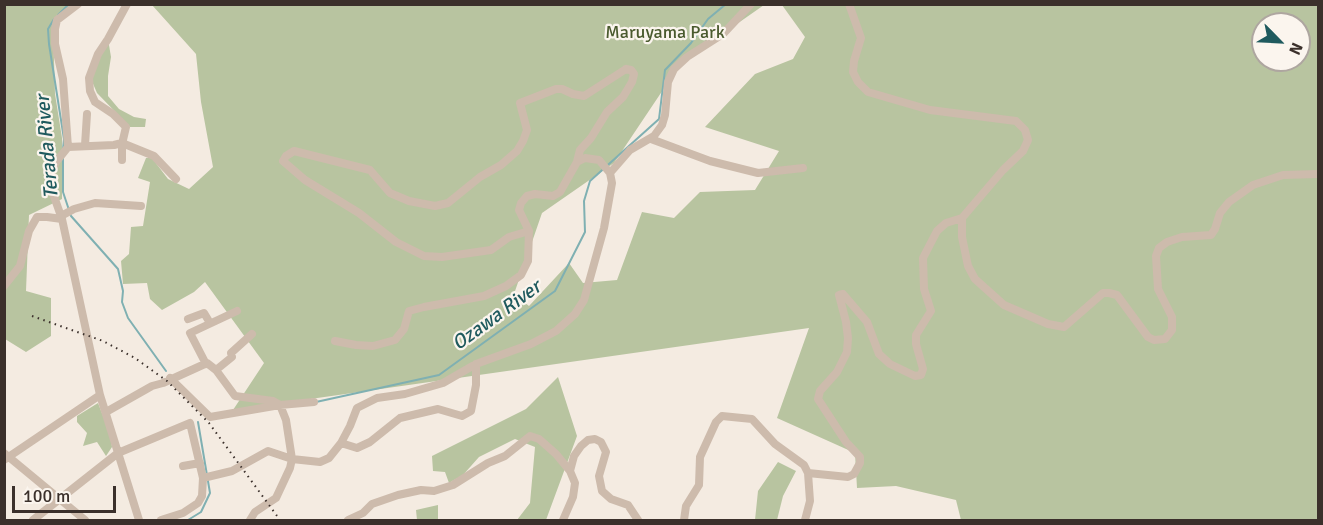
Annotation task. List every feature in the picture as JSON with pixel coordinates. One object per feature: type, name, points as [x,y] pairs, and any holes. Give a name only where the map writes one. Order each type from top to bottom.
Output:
[{"type":"street","points":[[78,4],[57,20],[55,28],[55,44],[63,79],[67,147],[56,162],[51,188],[62,218],[100,394],[139,520]]},
{"type":"street","points":[[122,160],[122,144],[126,127],[113,114],[95,102],[90,91],[89,78],[98,54],[127,4]]},
{"type":"street","points":[[610,173],[630,150],[651,139],[662,125],[668,82],[674,69],[687,57],[723,34],[751,4]]},
{"type":"street","points":[[808,473],[848,477],[854,474],[860,463],[860,457],[846,442],[818,399],[820,391],[837,372],[847,352],[846,322],[839,295],[843,294],[867,322],[879,354],[890,364],[915,376],[921,375],[923,369],[916,344],[916,335],[931,311],[924,289],[923,258],[937,231],[946,223],[962,218],[1023,151],[1028,140],[1025,130],[1016,122],[930,110],[868,93],[853,72],[861,38],[849,4]]},
{"type":"street","points":[[335,341],[373,346],[395,340],[404,329],[410,311],[484,296],[521,275],[528,261],[529,231],[519,210],[521,203],[527,196],[536,194],[552,196],[560,192],[577,162],[580,150],[591,138],[607,112],[623,97],[632,82],[634,74],[631,70],[626,69],[584,96],[556,89],[520,103],[527,130],[517,151],[448,203],[435,206],[409,201],[390,193],[370,170],[294,151],[282,161],[305,180],[359,213],[396,242],[424,256],[442,258],[491,250],[509,237],[529,231]]},
{"type":"street","points":[[85,145],[87,114]]},
{"type":"street","points":[[651,139],[710,161],[758,173],[803,168]]},
{"type":"street","points":[[67,147],[122,144],[153,156],[176,179]]},
{"type":"street","points":[[206,477],[232,471],[268,451],[292,459],[320,462],[329,458],[341,443],[357,408],[377,398],[405,394],[443,383],[476,364],[517,347],[531,344],[556,331],[575,314],[584,300],[604,228],[612,183],[610,173],[595,158],[585,158],[577,162]]},
{"type":"street","points":[[962,218],[962,237],[968,266],[975,279],[1004,305],[1048,324],[1064,327],[1103,293],[1109,293],[1117,295],[1148,337],[1154,340],[1165,339],[1172,330],[1172,317],[1158,290],[1155,256],[1159,248],[1167,242],[1182,237],[1211,235],[1220,213],[1230,202],[1253,185],[1283,175],[1318,174]]},
{"type":"street","points":[[4,286],[20,266],[29,231],[37,217],[62,218],[74,209],[95,203],[141,206]]},
{"type":"street","points":[[206,363],[190,333],[237,311]]},
{"type":"street","points":[[188,318],[204,312],[210,323]]},
{"type":"street","points":[[216,370],[232,357],[231,353],[252,334]]},
{"type":"street","points":[[106,412],[152,386],[206,363],[211,364],[235,396],[273,401],[282,408],[292,459],[279,494],[273,501],[255,512],[250,520]]},
{"type":"street","points":[[341,443],[357,448],[370,442],[400,418],[438,409],[462,416],[471,411],[476,385],[476,364]]},
{"type":"street","points":[[170,378],[210,417],[314,402]]},
{"type":"street","points":[[85,520],[6,457],[100,394]]},
{"type":"street","points":[[684,520],[686,506],[699,485],[700,457],[716,422],[722,416],[752,419],[775,444],[804,465],[808,473],[810,501],[805,520]]},
{"type":"street","points":[[33,520],[118,453],[190,423],[206,477],[202,495],[198,503],[183,513],[160,520],[151,520]]},
{"type":"street","points":[[348,520],[363,513],[372,504],[398,495],[453,485],[488,463],[505,456],[530,436],[539,439],[556,454],[570,471],[575,483],[573,497],[563,520]]},
{"type":"street","points":[[570,471],[574,456],[581,446],[588,440],[595,439],[601,442],[606,452],[599,476],[602,491],[611,500],[627,506],[638,520]]},
{"type":"street","points":[[183,466],[200,463]]},
{"type":"green space","points":[[5,5],[74,5],[53,27],[55,94],[62,138],[62,199],[29,215],[26,291],[51,298],[51,336],[26,352],[5,339]]},
{"type":"green space","name":"Maruyama Park","points":[[152,5],[764,5],[681,63],[614,163],[542,213],[514,294],[529,306],[569,263],[583,283],[617,280],[642,212],[674,218],[700,192],[755,190],[779,151],[705,127],[755,74],[793,59],[805,37],[782,5],[1318,5],[1318,520],[961,520],[956,500],[896,486],[857,488],[855,453],[777,418],[809,328],[233,410],[264,363],[205,282],[194,292],[162,310],[150,299],[147,283],[123,284],[121,261],[129,254],[131,227],[143,226],[150,182],[138,178],[146,158],[152,158],[168,179],[189,189],[213,167],[201,102],[196,54]]},
{"type":"green space","points":[[108,39],[111,57],[108,96],[119,109],[134,117],[146,119],[145,127],[130,127],[97,93],[91,79]]},
{"type":"green space","points":[[558,377],[577,436],[546,520],[517,520],[530,503],[535,447],[515,439],[479,457],[463,475],[449,483],[445,472],[433,471],[432,456],[526,409]]},
{"type":"green space","points":[[98,403],[111,436],[112,447],[106,456],[97,442],[83,446],[87,433],[77,422],[77,416]]},
{"type":"green space","points":[[778,462],[796,471],[783,496],[777,520],[755,520],[758,491]]},
{"type":"green space","points":[[438,505],[438,520],[417,520],[416,510]]},
{"type":"waterway","name":"Terada River","points":[[58,15],[69,4]]},
{"type":"waterway","name":"Ozawa River","points":[[316,402],[439,375],[555,291],[585,232],[584,201],[590,181],[659,119],[665,70],[691,43],[708,19],[726,4]]},
{"type":"waterway","name":"Terada River","points":[[54,19],[48,29],[49,44],[64,139],[63,149]]},
{"type":"waterway","name":"Terada River","points":[[63,157],[63,192],[71,216],[118,269],[123,291],[122,302],[128,318],[166,371]]},
{"type":"waterway","name":"Terada River","points":[[188,520],[201,512],[210,493],[198,422]]},
{"type":"railway","points":[[32,316],[103,341],[135,358],[167,381],[209,423],[280,520]]}]
